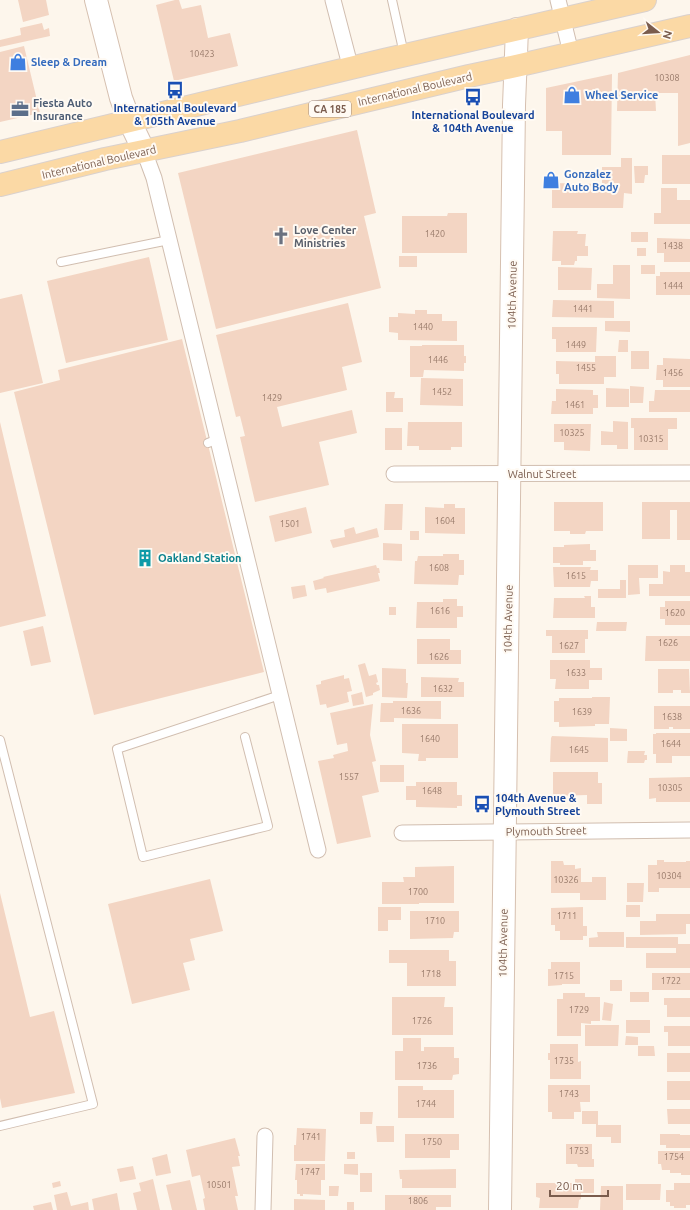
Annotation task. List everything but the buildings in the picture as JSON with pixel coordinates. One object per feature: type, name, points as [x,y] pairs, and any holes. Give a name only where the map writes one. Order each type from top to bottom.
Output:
[{"type":"main road","points":[[0,152],[517,29],[560,9],[645,0]]},
{"type":"main road","name":"International Boulevard","points":[[0,185],[144,151],[240,131],[469,76],[690,26]]},
{"type":"street","points":[[96,0],[121,98],[154,178],[213,441],[280,695],[318,850]]},
{"type":"street","points":[[333,0],[351,69]]},
{"type":"street","points":[[560,9],[571,53]]},
{"type":"street","name":"104th Avenue","points":[[500,1210],[514,106],[517,29]]},
{"type":"street","name":"Walnut Street","points":[[394,474],[690,473]]},
{"type":"street","name":"Plymouth Street","points":[[402,833],[690,830]]},
{"type":"street","points":[[263,1210],[265,1136]]},
{"type":"lane","points":[[392,0],[404,56]]},
{"type":"lane","points":[[61,262],[169,240]]},
{"type":"lane","points":[[245,737],[268,826],[143,857],[117,748],[280,695]]},
{"type":"lane","points":[[0,740],[93,1104],[0,1126]]},
{"type":"place","name":"Sleep & Dream","points":[[18,62]]},
{"type":"place","name":"International Boulevard & 105th Avenue","points":[[175,90]]},
{"type":"place","name":"Wheel Service","points":[[572,95]]},
{"type":"place","name":"International Boulevard & 104th Avenue","points":[[473,97]]},
{"type":"place","name":"Fiesta Auto Insurance","points":[[20,109]]},
{"type":"place","name":"Gonzalez Auto Body","points":[[551,180]]},
{"type":"place","name":"Love Center Ministries","points":[[281,236]]},
{"type":"place","name":"Oakland Station","points":[[145,558]]},
{"type":"place","name":"104th Avenue & Plymouth Street","points":[[482,804]]}]
